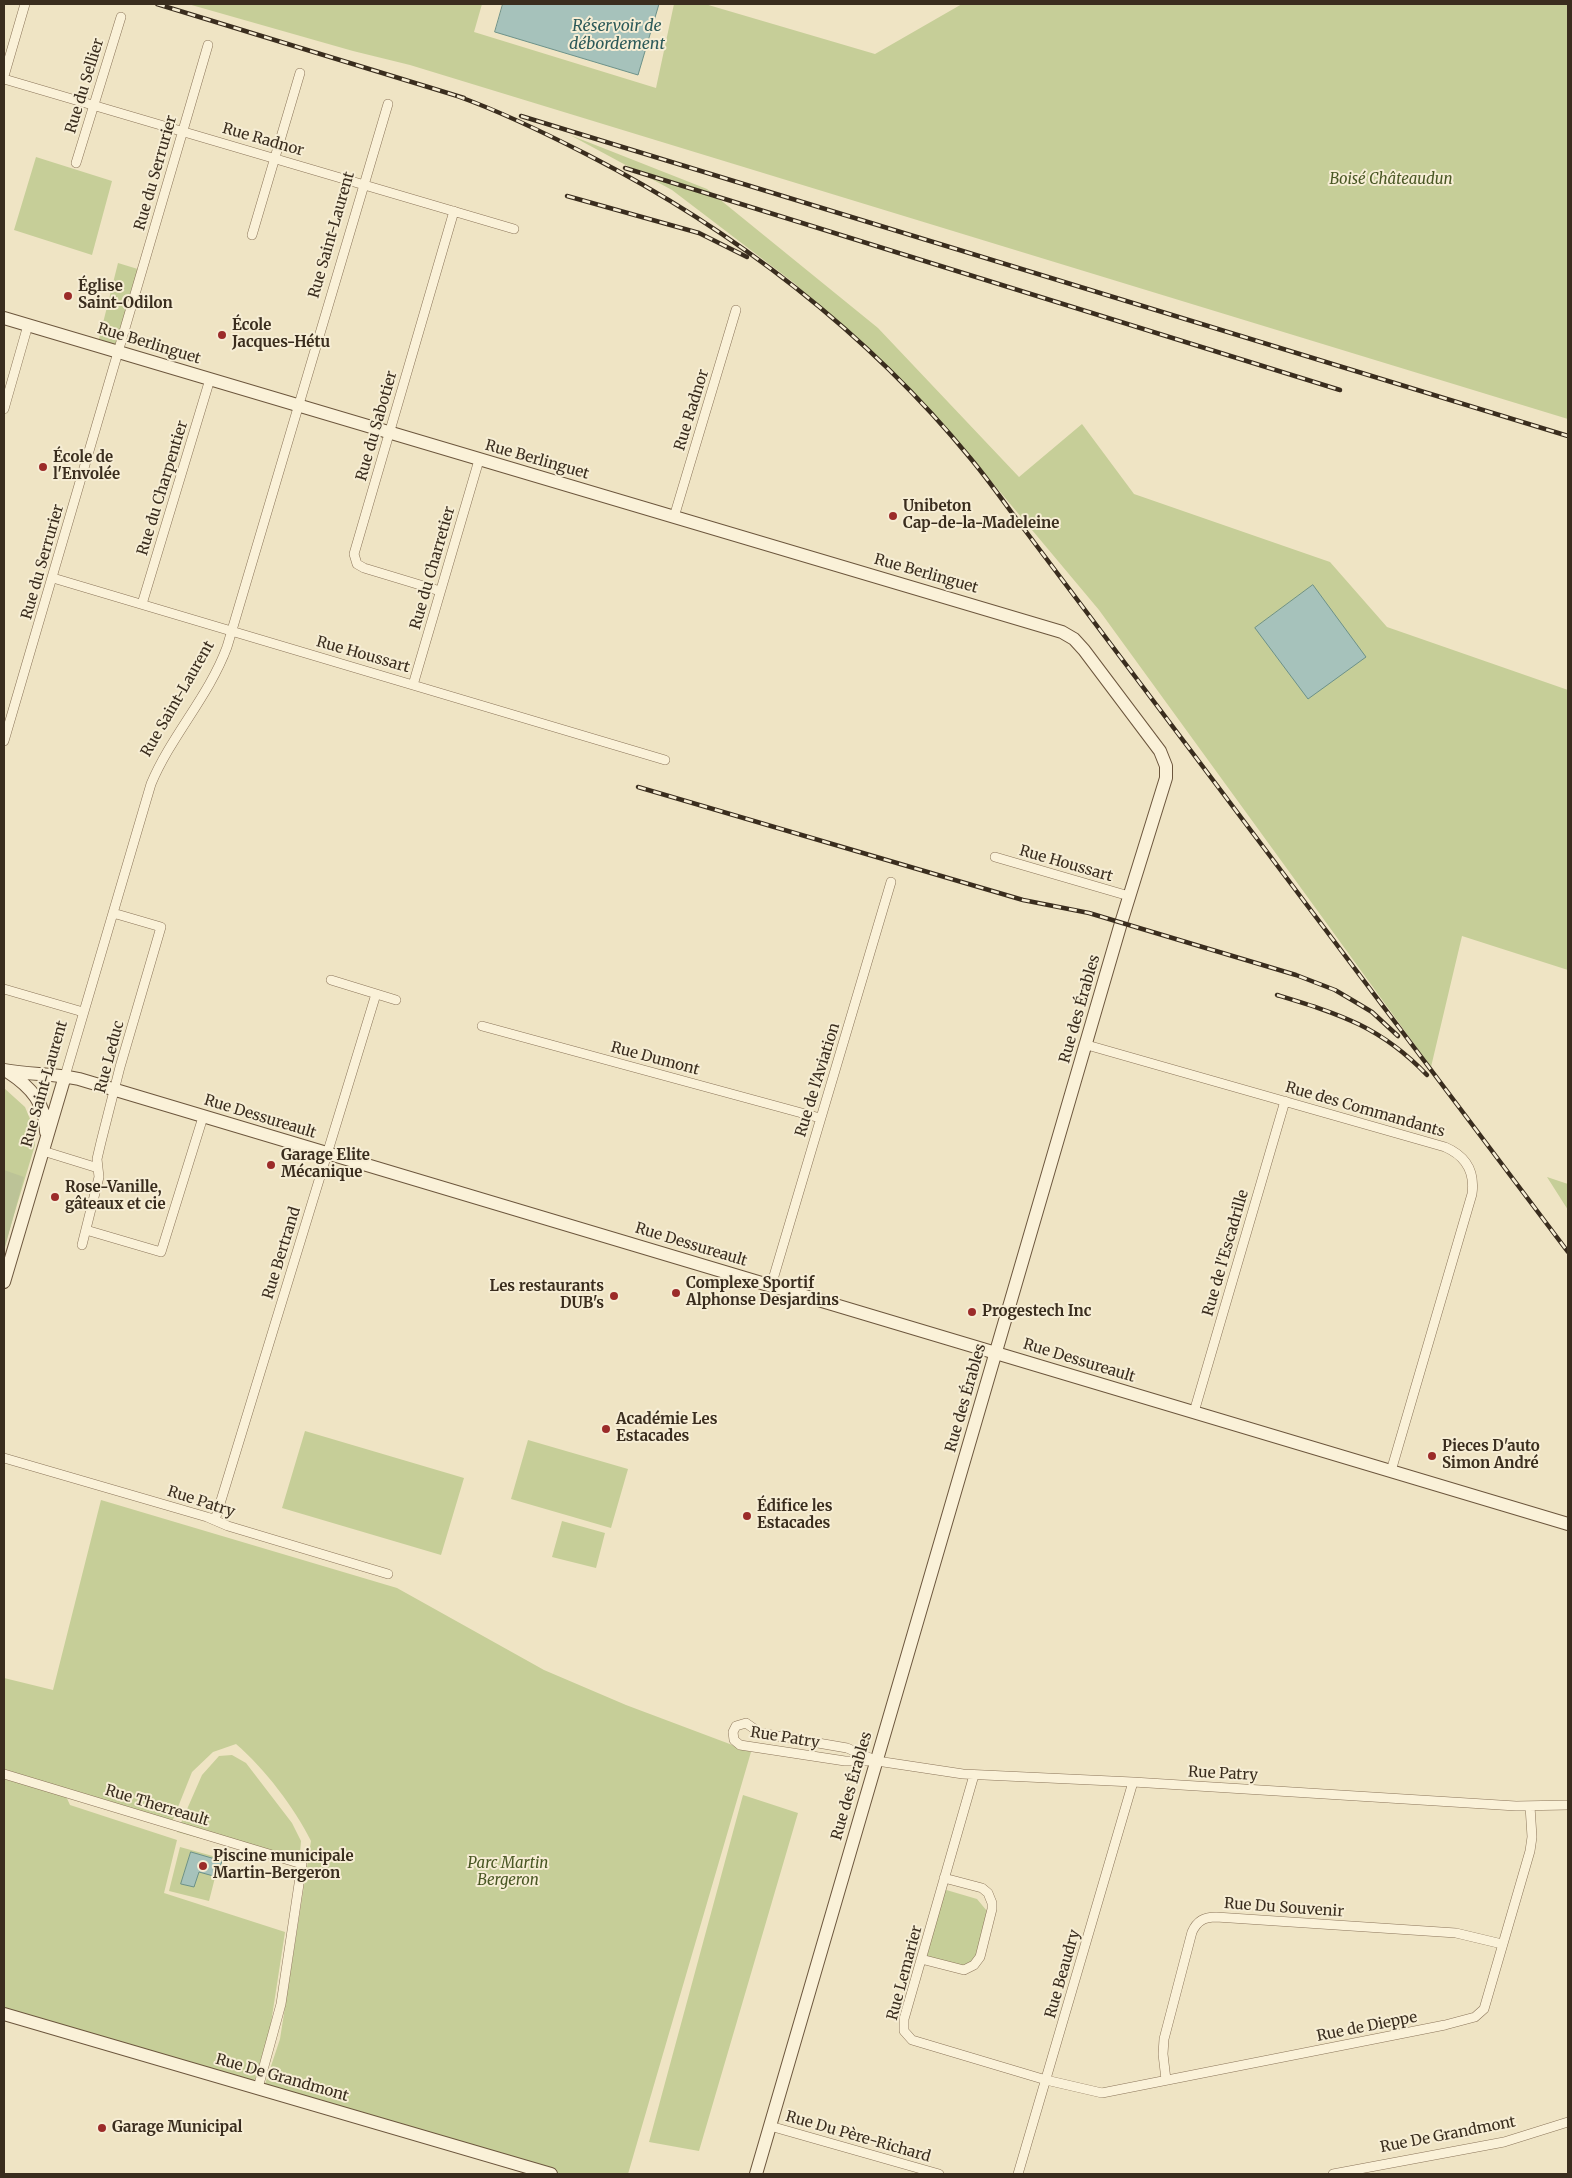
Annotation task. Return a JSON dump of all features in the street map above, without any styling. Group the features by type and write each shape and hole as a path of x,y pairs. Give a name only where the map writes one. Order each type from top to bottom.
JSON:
{"street":[{"path":"4,78 25,4"},
{"name":"Rue du Sellier","path":"76,164 120,16"},
{"name":"Rue du Serrurier","path":"4,741 208,44"},
{"path":"252,235 300,73"},
{"name":"Rue Radnor","path":"4,78 514,229"},
{"name":"Rue Saint-Laurent","path":"4,1282 112,913 155,774 219,665 232,631 388,104"},
{"name":"Rue du Sabotier","path":"440,590 364,568 358,564 354,557 354,550 454,211"},
{"name":"Rue Radnor","path":"674,517 736,310"},
{"name":"Rue Berlinguet","path":"4,318 1062,632"},
{"path":"4,409 28,325"},
{"name":"Rue du Charpentier","path":"142,604 210,379"},
{"name":"Rue du Charretier","path":"413,685 479,460"},
{"name":"Rue Houssart","path":"52,578 665,760"},
{"name":"Rue des Érables","path":"756,2174 1129,896 1166,778 1166,766 1152,739 1084,650 1074,639 1062,632"},
{"name":"Rue Houssart","path":"995,857 1129,896"},
{"name":"Rue de l'Aviation","path":"771,1286 891,882"},
{"name":"Rue Leduc","path":"82,1245 99,1177 97,1159 120,1068 160,927 112,913"},
{"path":"331,980 396,1000"},
{"path":"4,988 83,1012"},
{"name":"Rue Bertrand","path":"215,1520 376,994"},
{"name":"Rue Dumont","path":"482,1026 820,1118"},
{"name":"Rue des Commandants","path":"1087,1045 1445,1147 1461,1156 1472,1172 1472,1194 1391,1471"},
{"path":"4,1070 27,1085 37,1096 45,1117 44,1146 98,1168"},
{"name":"Rue Dessureault","path":"4,1070 29,1074 65,1076 115,1090 1568,1524"},
{"name":"Rue de l'Escadrille","path":"1194,1412 1285,1101"},
{"path":"86,1230 161,1252 202,1116"},
{"name":"Rue Patry","path":"4,1458 215,1520 228,1526 388,1574"},
{"name":"Rue Patry","path":"877,1761 847,1748 760,1733 746,1723 736,1726 733,1732 734,1740 740,1745 845,1761 877,1761 974,1775 1133,1782 1530,1806 1568,1805"},
{"name":"Rue Therreault","path":"4,1774 302,1864 281,2004 258,2088"},
{"name":"Rue Lemarier","path":"974,1775 903,2022 904,2031 908,2038 1046,2080"},
{"name":"Rue Beaudry","path":"1018,2174 1133,1782"},
{"name":"Rue de Dieppe","path":"1046,2080 1102,2093 1470,2019 1479,2015 1486,2005 1531,1844 1530,1806"},
{"path":"921,1959 964,1970 974,1965 981,1954 992,1909 990,1896 979,1887 944,1878"},
{"name":"Rue Du Souvenir","path":"1166,2080 1163,2054 1165,2032 1192,1932 1203,1919 1216,1917 1456,1933 1502,1944"},
{"name":"Rue De Grandmont","path":"4,2014 551,2174"},
{"name":"Rue De Grandmont","path":"1333,2174 1504,2142 1568,2122"},
{"name":"Rue Du Père-Richard","path":"770,2126 939,2174"}],"green space":[{"name":"Boisé Châteaudun","path":"188,4 482,4 474,32 656,88 674,4 705,4 875,54 962,4 1568,4 1568,419 410,65 353,51"},
{"path":"570,135 707,189 878,328 1019,477 1082,424 1134,494 1330,562 1387,627 1568,690 1568,970 1462,936 1431,1067 1099,610 960,444 918,398 794,283 672,190"},
{"path":"36,157 112,181 92,255 14,230"},
{"path":"118,263 141,270 114,357 96,351"},
{"path":"4,1088 25,1107 33,1126 35,1145 4,1248"},
{"path":"4,1170 24,1177 4,1251"},
{"path":"1547,1177 1568,1184 1568,1210"},
{"path":"305,1431 464,1478 441,1555 282,1508"},
{"path":"528,1440 628,1469 611,1528 511,1499"},
{"name":"Parc Martin Bergeron","path":"101,1500 397,1588 544,1670 626,1705 751,1752 628,2174 536,2174 262,2093 280,2039 311,1841 278,1789 258,1765 236,1744 213,1752 192,1772 170,1827 64,1792 70,1805 177,1840 164,1893 285,1932 269,2036 252,2088 4,2013 4,1678 53,1690"},
{"path":"562,1521 605,1533 596,1568 552,1557"},
{"path":"232,1755 246,1763 292,1823 301,1841 299,1865 177,1832 202,1775 219,1756"},
{"path":"743,1795 798,1813 699,2151 649,2142"},
{"path":"180,1847 220,1858 209,1901 169,1891"},
{"path":"943,1889 977,1899 987,1911 986,1928 981,1945 974,1960 963,1972 921,1960"}],"water":[{"name":"Réservoir de débordement","path":"503,4 659,4 638,75 495,32"},
{"path":"1313,585 1366,657 1308,699 1255,628"},
{"name":"Piscine municipale Martin-Bergeron","path":"191,1852 222,1861 217,1877 199,1872 194,1887 181,1884"}],"railway":[{"path":"157,4 464,98"},
{"path":"457,96 507,116 588,155 642,184 695,216 795,288 843,327 888,368 931,413 992,486 1568,1252"},
{"path":"521,116 1568,436"},
{"path":"625,168 1340,390"},
{"path":"567,196 699,233 747,257"},
{"path":"638,787 1023,900 1089,913 1296,975 1335,990 1352,1000 1372,1012 1398,1036"},
{"path":"1277,995 1339,1016 1375,1033 1410,1058 1427,1075"}],"place":[{"name":"Église Saint-Odilon","path":"68,296"},
{"name":"École Jacques-Hétu","path":"222,335"},
{"name":"École de l'Envolée","path":"43,467"},
{"name":"Unibeton Cap-de-la-Madeleine","path":"893,516"},
{"name":"Garage Elite Mécanique","path":"271,1165"},
{"name":"Rose-Vanille, gâteaux et cie","path":"55,1197"},
{"name":"Complexe Sportif Alphonse Desjardins","path":"676,1293"},
{"name":"Les restaurants DUB's","path":"614,1296"},
{"name":"Progestech Inc","path":"972,1312"},
{"name":"Académie Les Estacades","path":"606,1429"},
{"name":"Pieces D'auto Simon André","path":"1432,1456"},
{"name":"Édifice les Estacades","path":"747,1516"},
{"name":"Piscine municipale Martin-Bergeron","path":"203,1866"},
{"name":"Garage Municipal","path":"102,2128"}]}
